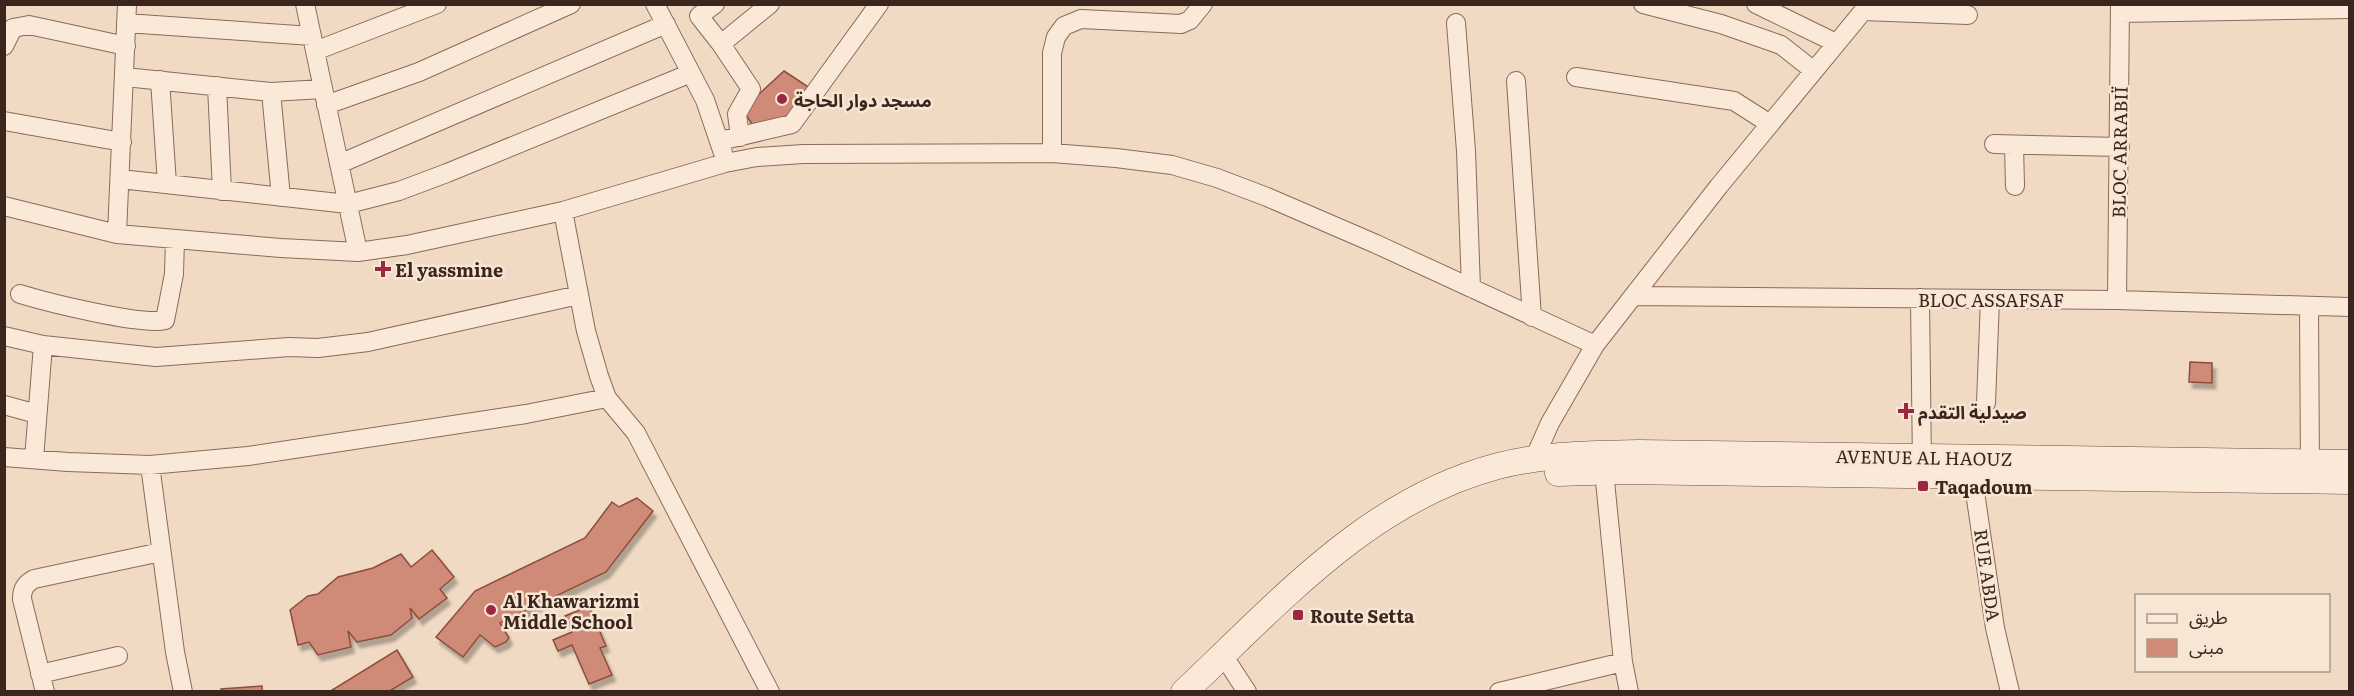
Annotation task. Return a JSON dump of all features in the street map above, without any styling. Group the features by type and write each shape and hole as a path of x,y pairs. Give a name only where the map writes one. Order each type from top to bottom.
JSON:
{"main road":[{"name":"AVENUE AL HAOUZ","path":"1502,474 1534,459 1603,463 2310,472 2349,481"},
{"name":"AVENUE AL HAOUZ","path":"2310,472 2349,462"},
{"name":"AVENUE AL HAOUZ","path":"1502,474 1560,473 1603,463"},
{"path":"1184,692 1228,661 1329,556 1375,521 1425,493 1502,474"},
{"path":"1208,692 1228,661"}],"street":[{"path":"117,234 127,4"},
{"path":"305,4 358,252"},
{"path":"126,23 313,44 394,12 437,4"},
{"path":"125,77 325,97 419,72 571,4"},
{"path":"656,4 705,100 720,141 725,163"},
{"path":"714,4 694,10 721,44 751,89 737,114 740,137"},
{"path":"721,44 770,4"},
{"path":"720,141 792,124 879,4"},
{"path":"1052,153 1052,53 1056,37 1064,27 1081,19 1181,24 1190,21 1203,4"},
{"path":"1643,4 1721,24 1781,45 1814,71"},
{"path":"1755,4 1836,44"},
{"path":"1534,459 1550,423 1595,345 1770,124 1866,8 1968,15"},
{"path":"2120,9 2349,9"},
{"name":"BLOC ARRABIÏ","path":"2117,300 2120,9"},
{"path":"1456,23 1467,172 1471,288"},
{"path":"339,164 666,24"},
{"path":"4,46 9,32 20,25 126,46"},
{"path":"120,179 348,204 399,190 447,173 691,73"},
{"path":"1576,77 1734,101 1770,124"},
{"path":"160,80 167,184"},
{"path":"1516,81 1532,317"},
{"path":"217,86 222,190"},
{"path":"271,92 281,197"},
{"path":"4,121 122,142"},
{"path":"1994,144 2120,147"},
{"path":"2014,145 2015,186"},
{"path":"4,206 117,234 280,248 358,252 417,243 563,211 725,163 757,157 803,154 1052,153 1172,165 1217,178 1314,216 1595,345"},
{"path":"563,211 590,348 607,398 636,433 770,692"},
{"path":"21,294 44,302 111,315 165,320 174,274 175,239"},
{"path":"4,336 42,345 156,357 326,347 413,333 579,295"},
{"name":"BLOC ASSAFSAF","path":"1633,296 2117,300 2309,308 2349,307"},
{"path":"1920,298 1922,466"},
{"path":"1986,403 1990,299"},
{"path":"2309,308 2310,472"},
{"path":"34,459 42,345"},
{"path":"4,457 150,465 259,454 526,414 607,398"},
{"path":"4,405 37,414"},
{"path":"1603,463 1623,662 1629,692"},
{"path":"150,465 183,692"},
{"name":"RUE ABDA","path":"1972,467 1995,628 2010,692"},
{"path":"118,656 42,683 22,591 26,584 34,579 162,552"},
{"path":"1228,661 1247,692"},
{"path":"1499,692 1623,662"}],"building":[{"name":"مسجد دوار الحاجة","path":"784,71 816,92 770,129 756,130 746,115 746,106"},
{"path":"2190,362 2212,363 2212,383 2189,382"},
{"path":"637,498 653,511 606,572 500,623 509,638 506,642 495,647 480,635 463,657 436,637 475,591 585,538 612,502 619,507"},
{"path":"432,550 454,577 440,589 447,598 419,619 410,608 412,618 391,635 357,642 348,631 351,647 318,655 309,642 298,645 290,610 308,596 318,594 338,577 373,568 401,554 411,567"},
{"path":"589,606 606,646 600,648 612,675 589,684 572,645 558,651 553,640 572,632 565,616"},
{"path":"397,650 413,677 388,692 329,692"},
{"path":"262,686 262,692 222,692 221,689"}],"place":[{"name":"مسجد دوار الحاجة","path":"782,99"},
{"name":"El yassmine","path":"383,269"},
{"name":"صيدلية التقدم","path":"1906,411"},
{"name":"Taqadoum","path":"1923,486"},
{"name":"Al Khawarizmi Middle School","path":"491,610"},
{"name":"Route Setta","path":"1298,615"}]}
